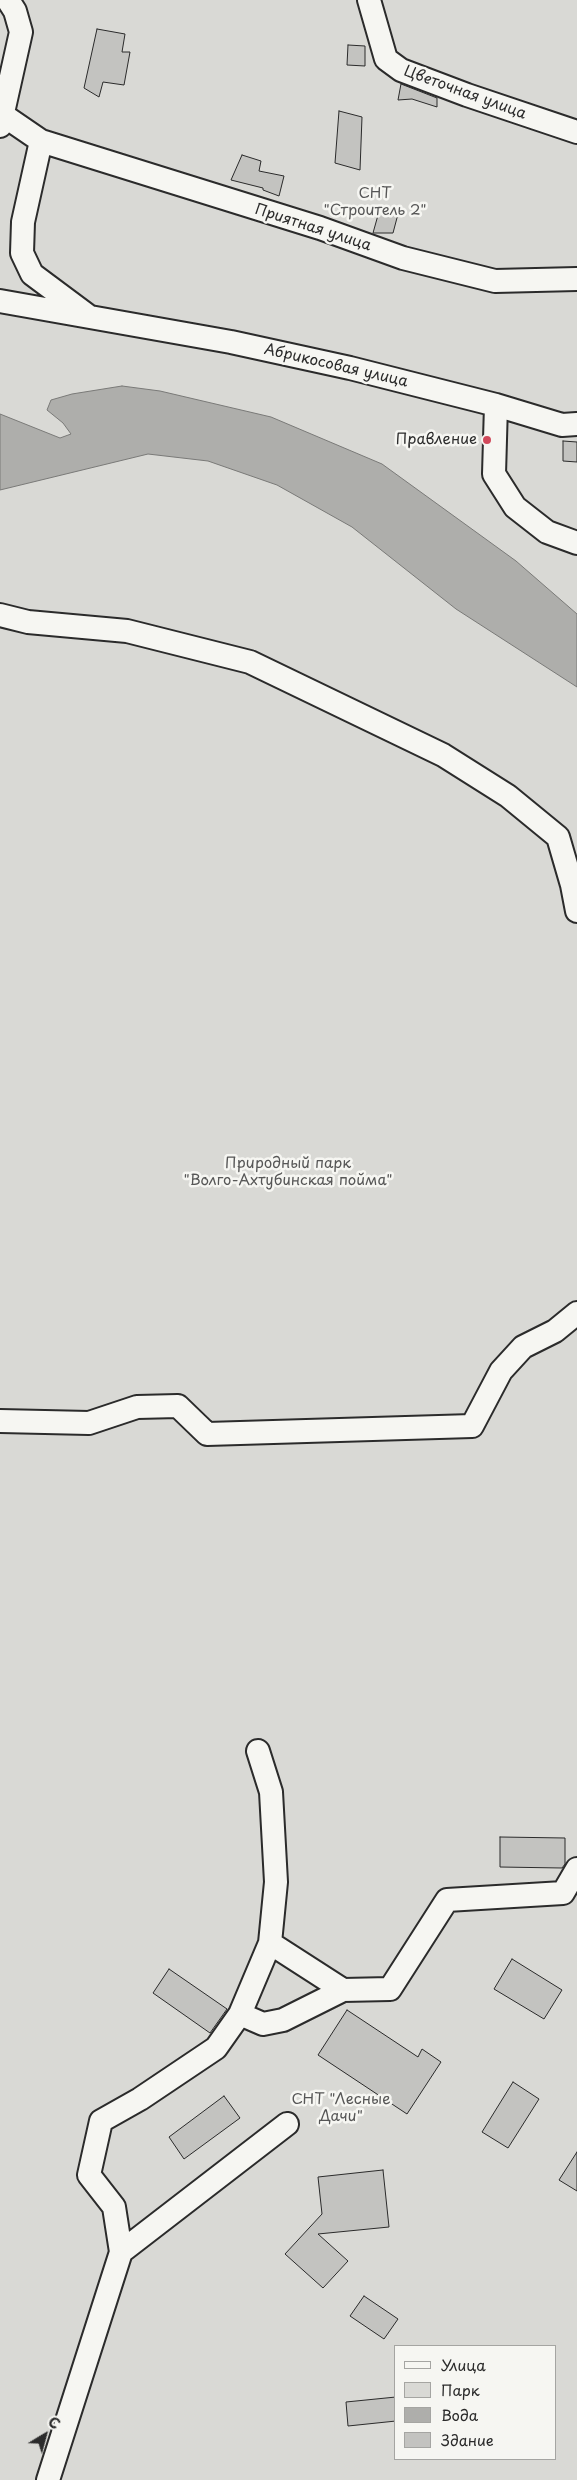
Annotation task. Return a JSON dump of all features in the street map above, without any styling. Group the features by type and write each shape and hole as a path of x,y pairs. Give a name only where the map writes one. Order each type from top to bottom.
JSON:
{"street":[{"path":"1,121 21,32 15,11 8,0"},
{"name":"Цветочная улица","path":"370,0 386,59 401,70 467,96 577,132"},
{"name":"Приятная улица","path":"1,121 41,141 311,226 403,258 495,281 577,279"},
{"path":"41,141 24,222 22,253 32,274 91,319"},
{"name":"Абрикосовая улица","path":"0,301 91,319 231,342 496,405 562,425 577,424"},
{"path":"496,405 494,474 514,507 548,532 577,543"},
{"path":"0,615 28,622 126,631 250,662 443,755 508,796 558,837 577,911"},
{"path":"0,1421 89,1423 137,1407 178,1406 207,1434 472,1426 501,1372 523,1347 555,1331 577,1313"},
{"path":"48,2480 121,2252 114,2207 89,2175 101,2121 140,2099 216,2048 240,2014 270,1943 276,1873 271,1792 258,1751"},
{"path":"240,2014 262,2024 283,2020 343,1990 390,1989 447,1900 563,1893 577,1869"},
{"path":"270,1943 343,1990"},
{"path":"121,2252 287,2124"}],"green space":[{"name":"Природный парк \"Волго-Ахтубинская пойма\"","path":"0,0 577,0 577,2480 0,2480"}],"water":[{"path":"122,386 160,391 271,417 382,464 516,561 577,614 577,687 456,609 352,527 277,485 208,461 148,454 0,490 0,414 60,438 71,434 63,423 47,410 51,400 72,394"}],"building":[{"path":"97,29 125,34 122,52 130,52 124,85 103,82 99,97 84,88"},
{"path":"348,45 365,46 365,66 347,65"},
{"path":"401,84 437,98 437,107 412,99 398,100"},
{"path":"339,111 362,117 360,170 335,163"},
{"path":"242,155 261,161 259,171 284,176 279,196 263,190 263,188 231,180"},
{"path":"380,208 398,214 393,233 373,233"},
{"path":"563,441 577,442 577,462 563,461"},
{"path":"500,1837 565,1838 565,1864 562,1868 500,1867"},
{"path":"512,1959 562,1990 544,2019 494,1989"},
{"path":"169,1969 227,2009 210,2033 153,1993"},
{"path":"347,2010 418,2057 422,2049 441,2062 407,2114 318,2055"},
{"path":"513,2082 539,2099 508,2148 482,2132"},
{"path":"224,2096 240,2118 184,2159 169,2137"},
{"path":"577,2152 577,2191 559,2180"},
{"path":"383,2170 389,2227 318,2234 348,2261 323,2288 285,2254 322,2214 318,2177"},
{"path":"364,2296 398,2319 384,2339 350,2316"},
{"path":"394,2397 394,2421 348,2426 346,2402"}],"place":[{"name":"Правление","path":"487,440"}],"park label":[{"name":"СНТ \"Строитель 2\"","path":"375,202"},
{"name":"СНТ \"Лесные Дачи\"","path":"341,2108"}]}
